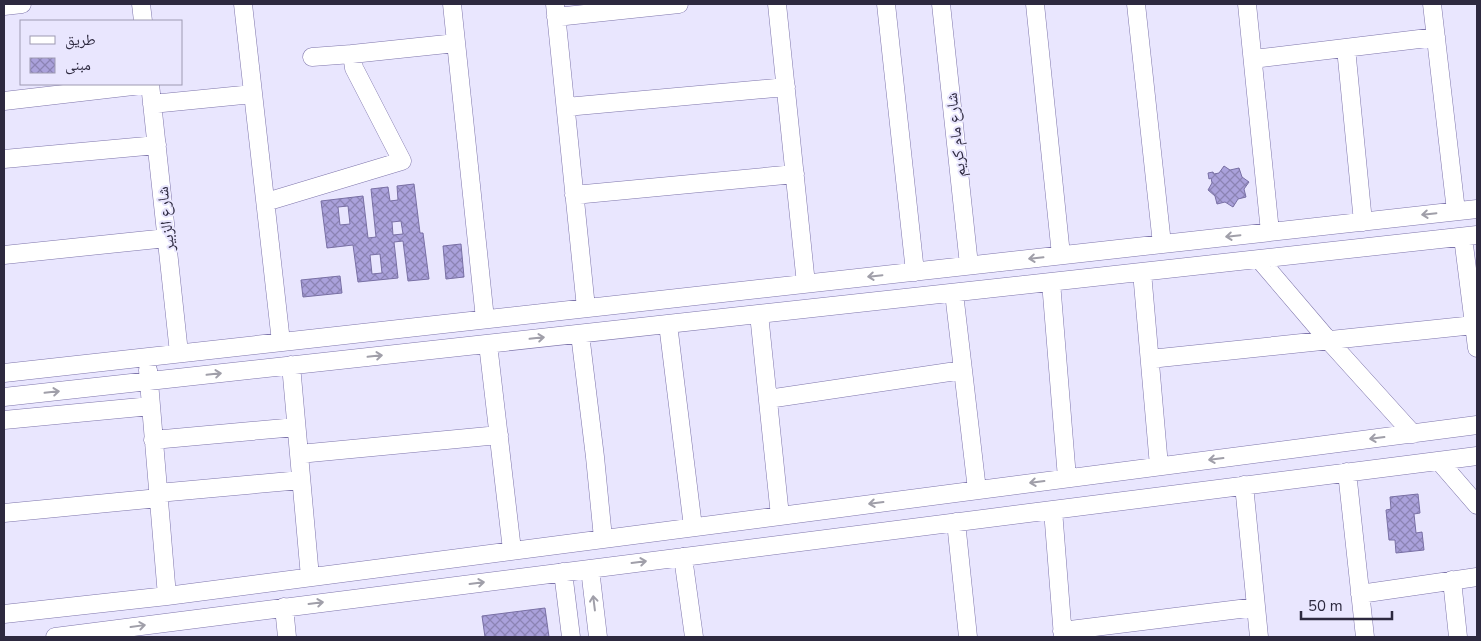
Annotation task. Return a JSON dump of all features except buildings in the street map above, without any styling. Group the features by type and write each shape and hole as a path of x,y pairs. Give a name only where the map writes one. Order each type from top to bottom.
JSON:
{"street":[{"path":"4,6 22,4"},
{"path":"142,4 143,20"},
{"path":"243,4 281,342"},
{"path":"452,4 485,319"},
{"path":"586,308 556,10 679,4"},
{"path":"777,4 806,284"},
{"path":"886,4 915,272"},
{"name":"شارع مام كريم","path":"941,4 970,265"},
{"path":"1035,4 1061,255"},
{"path":"1136,4 1162,244"},
{"path":"1247,4 1270,232"},
{"path":"1432,4 1456,211"},
{"path":"1253,59 1436,37"},
{"path":"312,57 456,43"},
{"path":"1346,48 1363,222"},
{"path":"266,202 402,161 354,68 352,54"},
{"path":"4,101 141,85"},
{"name":"شارع الزبير","path":"150,85 179,354"},
{"path":"566,107 786,87"},
{"path":"152,104 253,94"},
{"path":"4,159 157,145"},
{"path":"574,195 795,174"},
{"path":"4,373 1477,209"},
{"path":"4,397 1470,236 1474,325 1477,348"},
{"path":"4,255 167,238"},
{"path":"1259,258 1329,341 1413,434"},
{"path":"1142,272 1160,466"},
{"path":"1051,282 1067,478"},
{"path":"954,293 977,490"},
{"path":"707,295 710,320"},
{"path":"759,314 780,516"},
{"path":"668,324 693,527"},
{"path":"1150,359 1474,325"},
{"path":"580,334 603,538"},
{"path":"488,344 512,550"},
{"path":"147,357 167,596"},
{"path":"291,365 310,577"},
{"path":"768,398 963,370"},
{"path":"4,420 151,406"},
{"path":"4,614 167,596 1477,425"},
{"path":"154,440 296,427"},
{"path":"299,454 499,435"},
{"path":"55,637 170,630 206,617 1477,456"},
{"path":"1439,460 1477,504"},
{"path":"1347,472 1366,637"},
{"path":"4,513 301,480"},
{"path":"1244,486 1259,637"},
{"path":"1002,487 1003,516"},
{"path":"1053,510 1062,634 1148,629 1256,607"},
{"path":"956,522 968,637"},
{"path":"683,557 694,637"},
{"path":"590,569 598,637"},
{"path":"563,572 571,637"},
{"path":"1360,594 1477,577"},
{"path":"1452,580 1458,637"},
{"path":"204,591 206,617"},
{"path":"284,607 287,637"}]}
